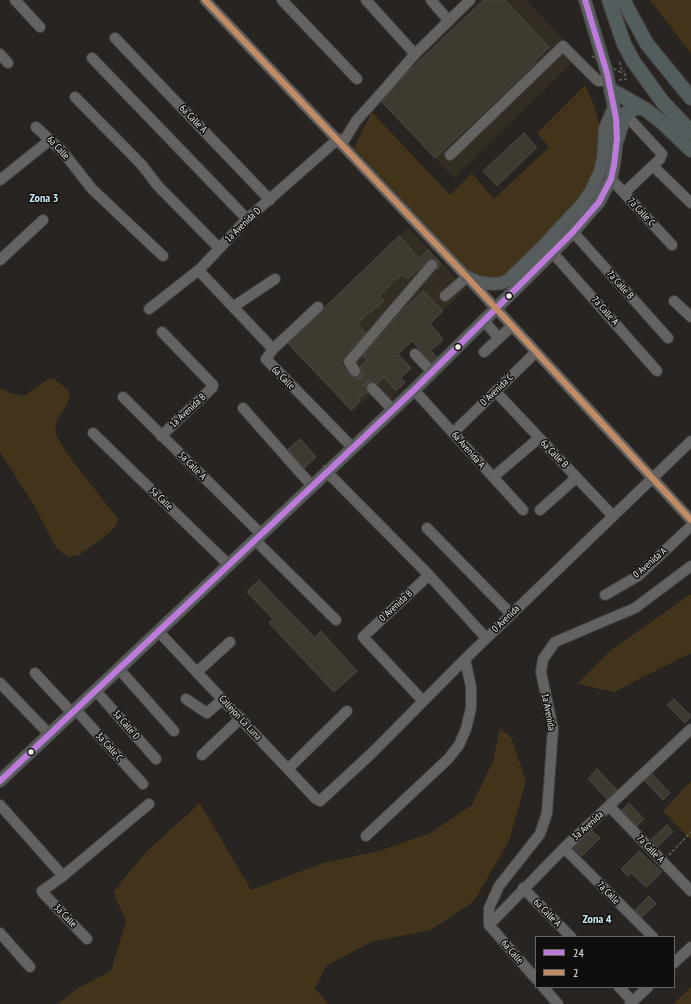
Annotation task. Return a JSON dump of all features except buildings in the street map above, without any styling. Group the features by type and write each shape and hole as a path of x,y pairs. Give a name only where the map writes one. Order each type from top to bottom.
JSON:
{"highway":[{"path":"609,0 624,44 633,62 662,101 691,132"},
{"path":"623,0 647,44 691,98"},
{"path":"610,84 663,123 691,150"},
{"path":"617,138 620,110 644,108"}],"main road":[{"path":"467,277 478,282 494,284 502,283 508,280 540,249 581,205 591,191 600,171 603,158 605,128 620,110 610,84 586,1"},
{"path":"0,781 414,390 573,232 599,202 611,179 617,138"}],"street":[{"path":"15,0 40,27"},
{"path":"205,0 340,142 438,259 467,277 691,520"},
{"path":"282,0 357,79"},
{"path":"366,0 416,54"},
{"path":"431,0 449,21"},
{"name":"1a Avenida D","path":"149,309 200,269 247,219 340,142 356,121 416,54 470,0"},
{"name":"6a Calle A","path":"115,38 270,200"},
{"path":"450,155 563,46 598,81 610,84"},
{"path":"0,54 8,63"},
{"path":"92,58 247,219"},
{"path":"75,97 141,164 158,186 219,248"},
{"path":"620,110 662,154 660,159 624,193"},
{"name":"6a Calle","path":"36,127 50,140 92,189 163,256"},
{"path":"0,180 50,140"},
{"path":"653,166 691,203"},
{"name":"7a Calle C","path":"611,179 672,245"},
{"path":"0,260 43,220"},
{"name":"7a Calle B","path":"573,232 668,338"},
{"name":"7a Calle A","path":"552,252 658,371"},
{"path":"355,371 349,365 349,362 438,259"},
{"path":"200,269 201,273 273,349 318,307"},
{"path":"445,296 467,277"},
{"path":"234,307 275,279"},
{"path":"674,301 691,317"},
{"path":"483,320 499,338"},
{"path":"484,352 512,326"},
{"name":"1a Avenida B","path":"161,436 212,388 213,385 162,332"},
{"name":"6a Calle","path":"273,349 266,357 266,360 353,448"},
{"name":"0 Avenida C","path":"458,428 536,352"},
{"path":"415,354 432,372"},
{"path":"372,388 393,410"},
{"name":"6a Avenida A","path":"414,390 523,510"},
{"name":"6a Calle B","path":"496,392 613,516"},
{"name":"5a Calle A","path":"123,397 258,537"},
{"path":"243,408 312,486"},
{"name":"5a Calle","path":"93,433 229,565"},
{"path":"498,473 538,438"},
{"name":"0 Avenida","path":"324,799 486,638 691,441"},
{"path":"328,470 429,575 486,638"},
{"path":"540,510 576,478"},
{"name":"0 Avenida A","path":"605,595 638,576 691,526"},
{"path":"427,528 511,614"},
{"path":"258,537 336,620"},
{"name":"1a Avenida","path":"489,925 489,908 500,886 540,834 547,813 553,729 541,672 544,659 555,642 635,608 691,566"},
{"name":"0 Avenida B","path":"423,701 363,637 429,575"},
{"name":"Callejon La Luna","path":"158,631 316,799 320,801 324,799"},
{"path":"197,672 230,642"},
{"path":"366,836 448,759 459,745 466,729 471,708 471,687 465,659"},
{"path":"119,668 174,731"},
{"name":"3a Calle C","path":"35,673 143,784"},
{"path":"0,683 50,735"},
{"name":"3a Calle D","path":"96,691 156,759"},
{"path":"186,699 207,713 223,699"},
{"path":"288,769 347,711"},
{"path":"202,755 241,718"},
{"name":"3a Avenida","path":"489,925 523,888 564,848 610,807 691,729"},
{"path":"0,805 63,876 149,804"},
{"name":"7a Calle A","path":"610,807 691,891"},
{"name":"7a Calle","path":"564,848 652,936"},
{"name":"3a Calle","path":"63,876 42,891 42,893 87,939"},
{"name":"6a Calle A","path":"523,888 569,936"},
{"name":"6a Calle","path":"489,925 535,978"},
{"path":"0,933 30,967"},
{"path":"675,961 691,947"},
{"path":"544,988 558,1004"},
{"path":"620,988 632,1003 647,988"}],"path":[{"path":"592,56 622,74"},
{"path":"610,84 626,79 624,69"},
{"path":"662,861 691,832"}],"shaded area":[{"path":"481,0 526,0 579,56 454,178 378,99"},
{"path":"650,0 691,0 691,54 688,50"},
{"path":"585,85 594,105 599,123 597,166 586,190 567,217 502,278 484,278 468,272 354,148 372,112 450,195 472,173 494,199 549,147 537,133"},
{"path":"408,227 466,289 388,363 406,383 389,400 378,388 353,412 286,343"},
{"path":"48,379 54,379 70,393 68,402 56,422 55,433 68,455 118,519 116,526 108,534 79,555 68,557 57,549 32,502 0,452 0,388 10,393 24,396"},
{"path":"691,594 691,653 614,692 577,684 611,650"},
{"path":"500,729 511,737 526,781 509,841 474,901 431,930 371,942 326,966 315,988 328,1004 58,1004 78,988 111,971 126,921 113,892 147,851 200,803 251,890 323,863 379,851 430,833 472,805 493,761"},
{"path":"691,781 691,840 663,811"},
{"path":"691,987 691,1004 673,1004"}],"tunnel":[{"path":"355,371 372,388"}],"transit line":[{"name":"2","path":"205,0 467,277 691,520"},
{"name":"24","path":"0,781 414,390 573,232 599,202 611,179 614,165 617,139 616,118 607,73 585,0"}],"district":[{"name":"Zona 3","path":"44,199"},
{"name":"Zona 4","path":"597,920"}]}
